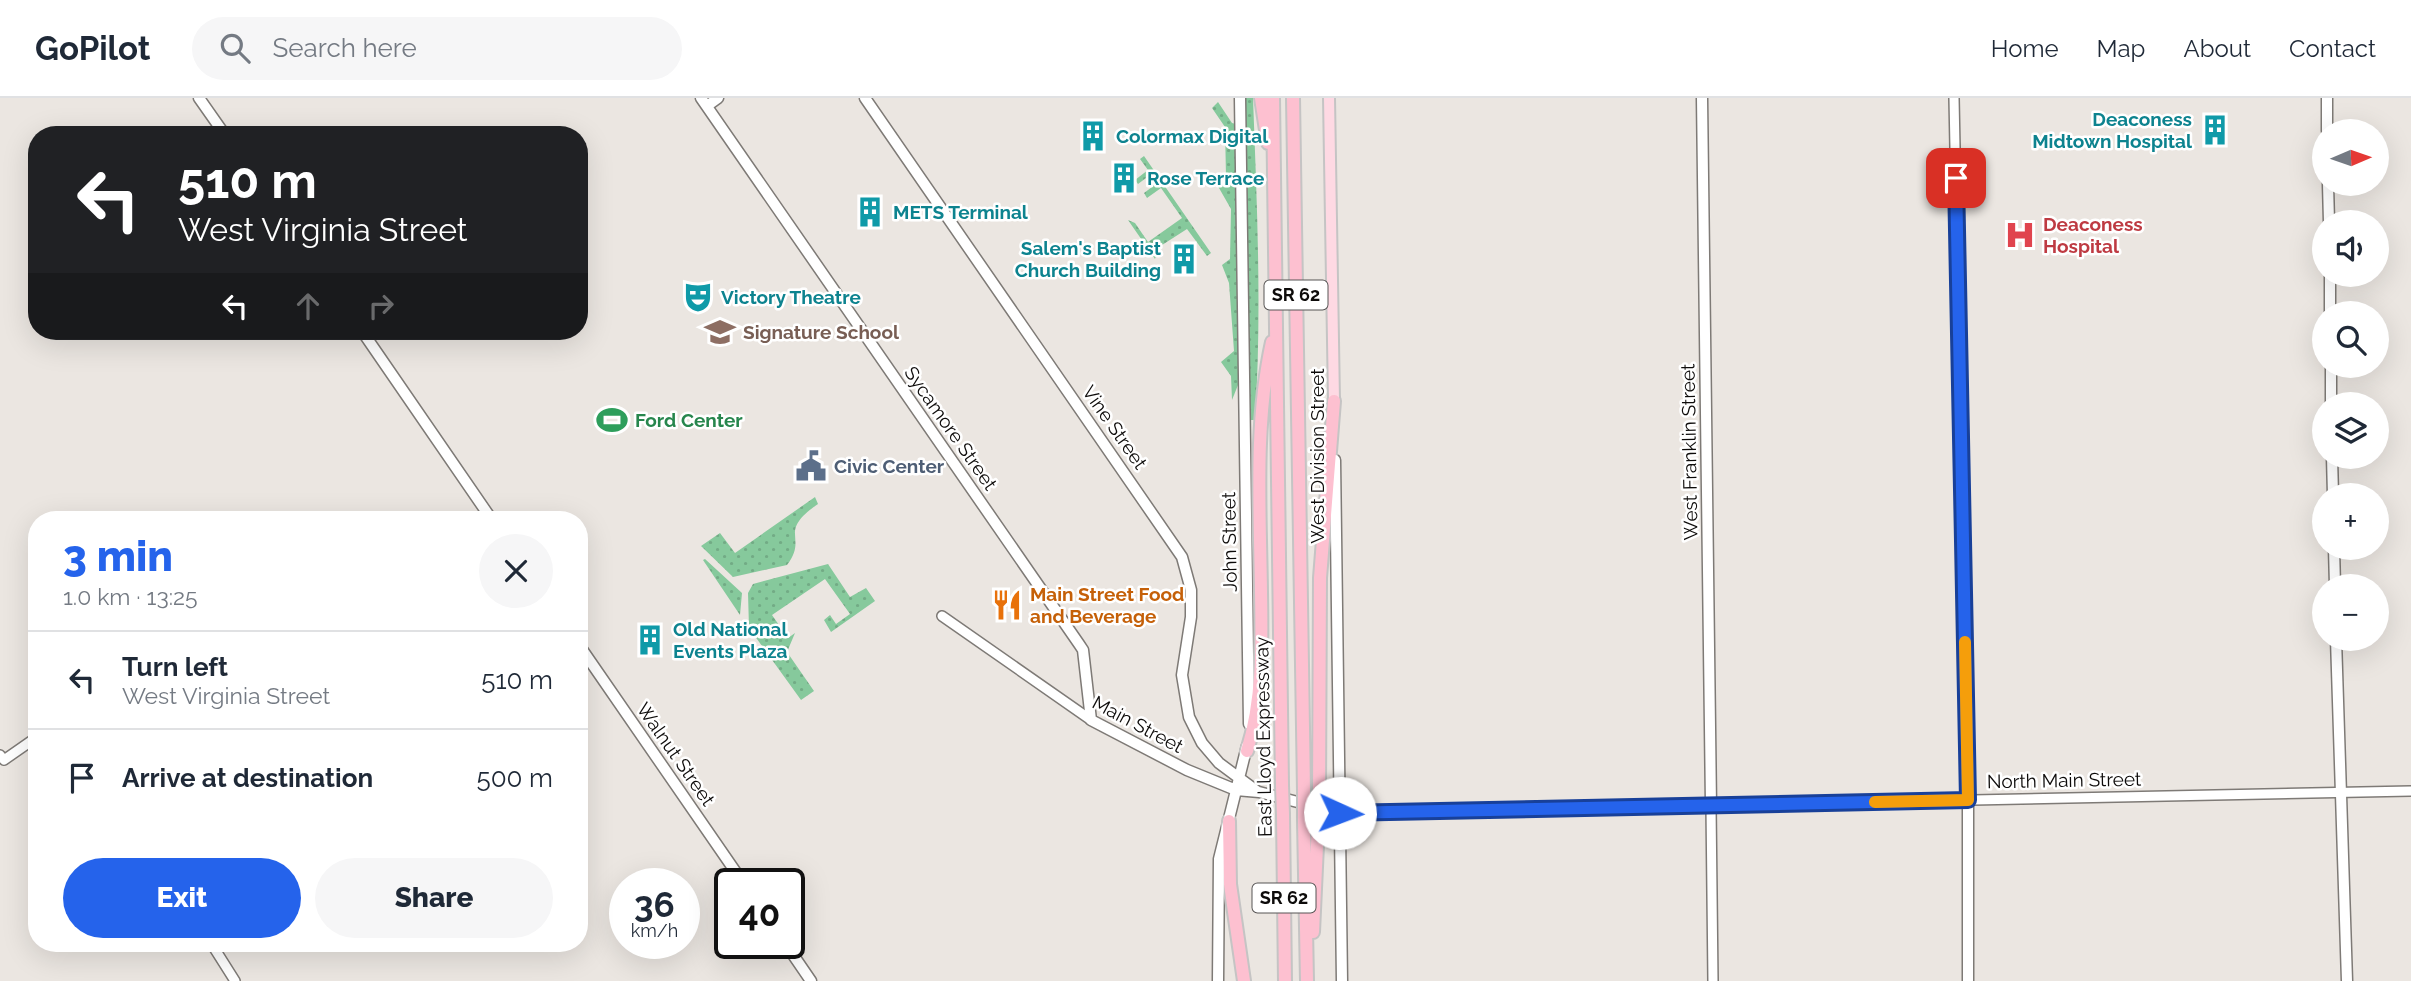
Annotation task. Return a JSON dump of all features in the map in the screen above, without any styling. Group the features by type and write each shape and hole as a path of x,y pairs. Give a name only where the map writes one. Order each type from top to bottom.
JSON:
{"highway":[{"path":"1261,98 1274,172"},
{"name":"SR 62","path":"1273,98 1276,321"},
{"name":"East Lloyd Expressway","path":"1293,98 1308,981"},
{"path":"1247,751 1257,719 1260,675 1261,447 1264,388 1276,321"},
{"name":"East Lloyd Expressway","path":"1276,321 1285,981"},
{"path":"1308,981 1319,796 1320,578 1334,401"},
{"path":"1229,821 1230,884 1244,981"}],"main road":[{"path":"200,98 219,126"},
{"path":"704,102 718,98"},
{"name":"Vine Street","path":"865,98 1182,557 1191,590 1192,610 1182,675 1185,704 1195,731 1208,751 1259,792"},
{"name":"John Street","path":"1218,981 1219,859 1247,751 1250,717 1240,98"},
{"name":"West Division Street","path":"1329,98 1342,981"},
{"name":"West Franklin Street","path":"1702,98 1711,806"},
{"path":"2327,98 2327,119"},
{"name":"Sycamore Street","path":"704,102 1083,650 1091,720"},
{"path":"368,340 486,511"},
{"path":"2336,651 2347,981"},
{"name":"Walnut Street","path":"588,658 733,868"},
{"name":"Main Street","path":"1091,720 1187,770 1236,790 1259,792 1340,813"},
{"path":"1968,800 1968,981"},
{"path":"796,959 811,981"}],"street":[{"path":"1954,98 1968,800"},
{"name":"Main Street","path":"942,616 1091,720"},
{"path":"2,757 28,742"},
{"name":"North Main Street","path":"1340,813 2411,791"},
{"path":"1711,806 1713,981"},
{"path":"217,952 235,981"}],"green space":[{"path":"1245,98 1253,98 1257,219 1258,339 1255,420 1250,420"},
{"path":"1218,102 1232,123 1236,124 1240,380 1232,400 1231,376 1221,362 1234,351 1229,283 1222,265 1230,259 1231,209 1215,181 1226,177 1225,127 1212,108"},
{"path":"1144,156 1211,253 1207,256 1187,229 1159,247 1155,259 1128,220 1135,223 1148,242 1182,218 1161,188 1147,198 1144,193 1152,187 1146,178 1138,184 1135,180 1148,170 1140,159"},
{"path":"815,497 818,504 796,528 795,547 787,565 733,577 701,546 720,533 735,553"},
{"path":"703,560 742,593 740,615"},
{"path":"828,564 850,597 866,588 875,601 831,632 824,620 830,615 836,624 850,614 825,579 772,615 788,638 795,633 787,652 814,691 801,700 749,628 748,593 753,584"}],"slow traffic":[{"path":"1875,802 1968,800 1965,642"}],"place":[{"name":"Deaconess Midtown Hospital","path":"2215,130"},
{"name":"Colormax Digital","path":"1093,136"},
{"name":"Rose Terrace","path":"1124,178"},
{"name":"METS Terminal","path":"870,212"},
{"name":"Deaconess Hospital","path":"2020,235"},
{"name":"Salem's Baptist Church Building","path":"1184,259"},
{"name":"Victory Theatre","path":"698,297"},
{"name":"Signature School","path":"720,332"},
{"name":"Ford Center","path":"612,420"},
{"name":"Civic Center","path":"811,466"},
{"name":"Main Street Food and Beverage","path":"1007,605"},
{"name":"Old National Events Plaza","path":"650,640"}],"route":[{"path":"1340,813 1442,813 1968,800 1956,178"}]}
